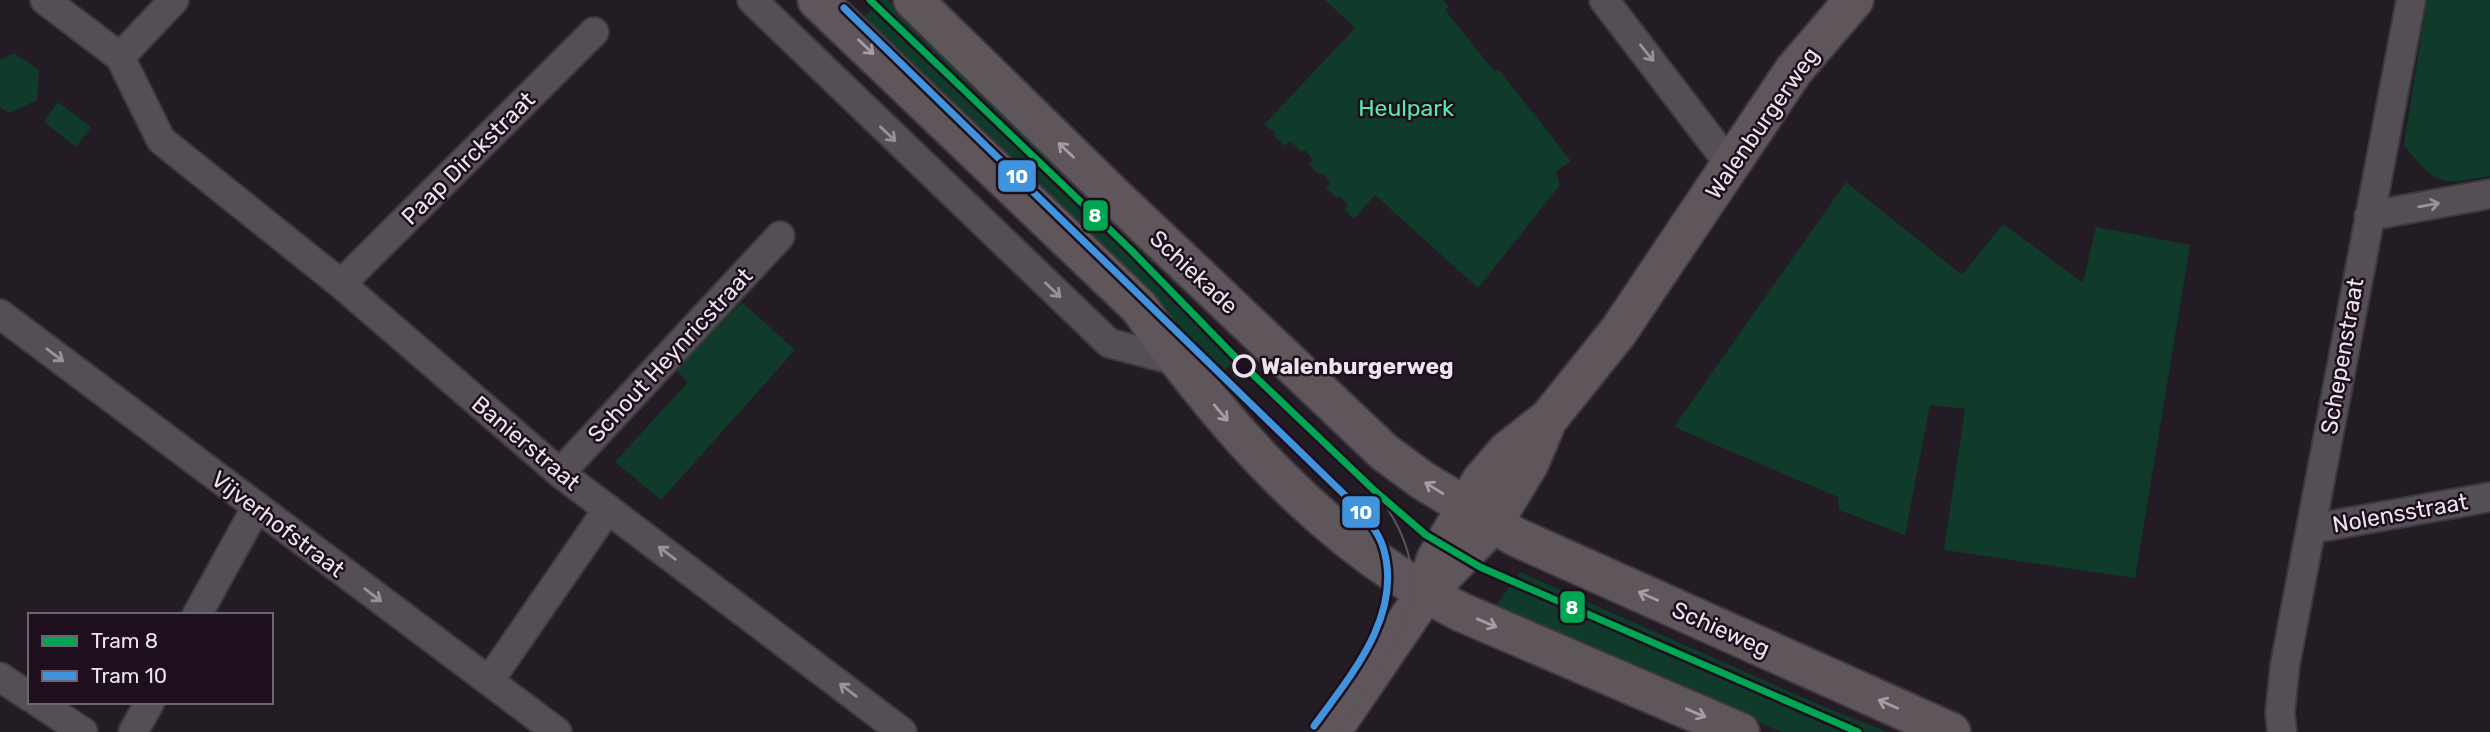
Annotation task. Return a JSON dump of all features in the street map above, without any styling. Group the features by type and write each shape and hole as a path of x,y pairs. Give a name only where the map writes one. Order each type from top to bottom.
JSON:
{"main road":[{"path":"817,0 1139,307 1177,361 1255,452 1334,528 1425,594 1740,732"},
{"name":"Schiekade","path":"913,0 1115,197 1384,452 1479,517"},
{"name":"Walenburgerweg","path":"1331,732 1479,517 1529,464 1549,418 1618,332 1794,70 1854,0"},
{"name":"Schieweg","path":"1479,517 1951,732"}],"street":[{"path":"45,0 120,57 174,0"},
{"path":"752,0 1109,343 1177,361"},
{"path":"1604,0 1731,166"},
{"name":"Schepenstraat","path":"2277,726 2285,665 2411,0"},
{"name":"Paap Dirckstraat","path":"341,284 594,32"},
{"name":"Banierstraat","path":"120,57 161,140 341,284 560,473 902,732"},
{"path":"2369,216 2490,194"},
{"name":"Schout Heynricstraat","path":"560,473 780,236"},
{"name":"Vijverhofstraat","path":"0,314 557,732"},
{"name":"Nolensstraat","path":"2311,529 2490,498"},
{"path":"198,613 256,508"},
{"path":"489,681 608,509"},
{"path":"0,677 28,696"},
{"path":"41,704 83,732"},
{"path":"134,732 149,704"}],"green space":[{"path":"880,0 888,0 1155,260 1147,272 1233,362 1213,381 858,23"},
{"name":"Heulpark","path":"1325,0 1443,0 1449,7 1445,10 1495,72 1499,70 1571,161 1556,171 1560,185 1478,288 1375,195 1354,219 1344,210 1348,206 1340,196 1337,198 1326,188 1330,183 1323,173 1320,175 1309,165 1313,160 1305,150 1302,152 1290,141 1285,146 1274,136 1276,133 1264,125 1355,28"},
{"path":"2427,0 2490,0 2490,176 2459,181 2440,179 2424,168 2404,145"},
{"path":"14,53 39,70 37,100 9,113 0,107 0,60"},
{"path":"58,102 91,127 76,147 44,122"},
{"path":"1846,182 1962,275 2003,224 2083,283 2096,227 2190,245 2135,578 1944,550 1965,409 1930,405 1905,535 1839,510 1838,497 1674,427"},
{"path":"742,302 795,350 661,500 615,462 688,382 675,369"},
{"path":"1520,572 1887,732 1781,732 1495,607"}],"tram line":[{"name":"8","path":"870,0 1130,249 1244,366 1376,492 1426,535 1480,567 1858,732"},
{"name":"10","path":"844,8 1356,506 1375,530 1383,547 1388,572 1380,620 1358,665 1314,726"},
{"path":"1338,732 1395,644 1406,617 1412,588 1409,559 1398,527 1376,492"}],"place":[{"name":"Walenburgerweg","path":"1244,366"}]}
